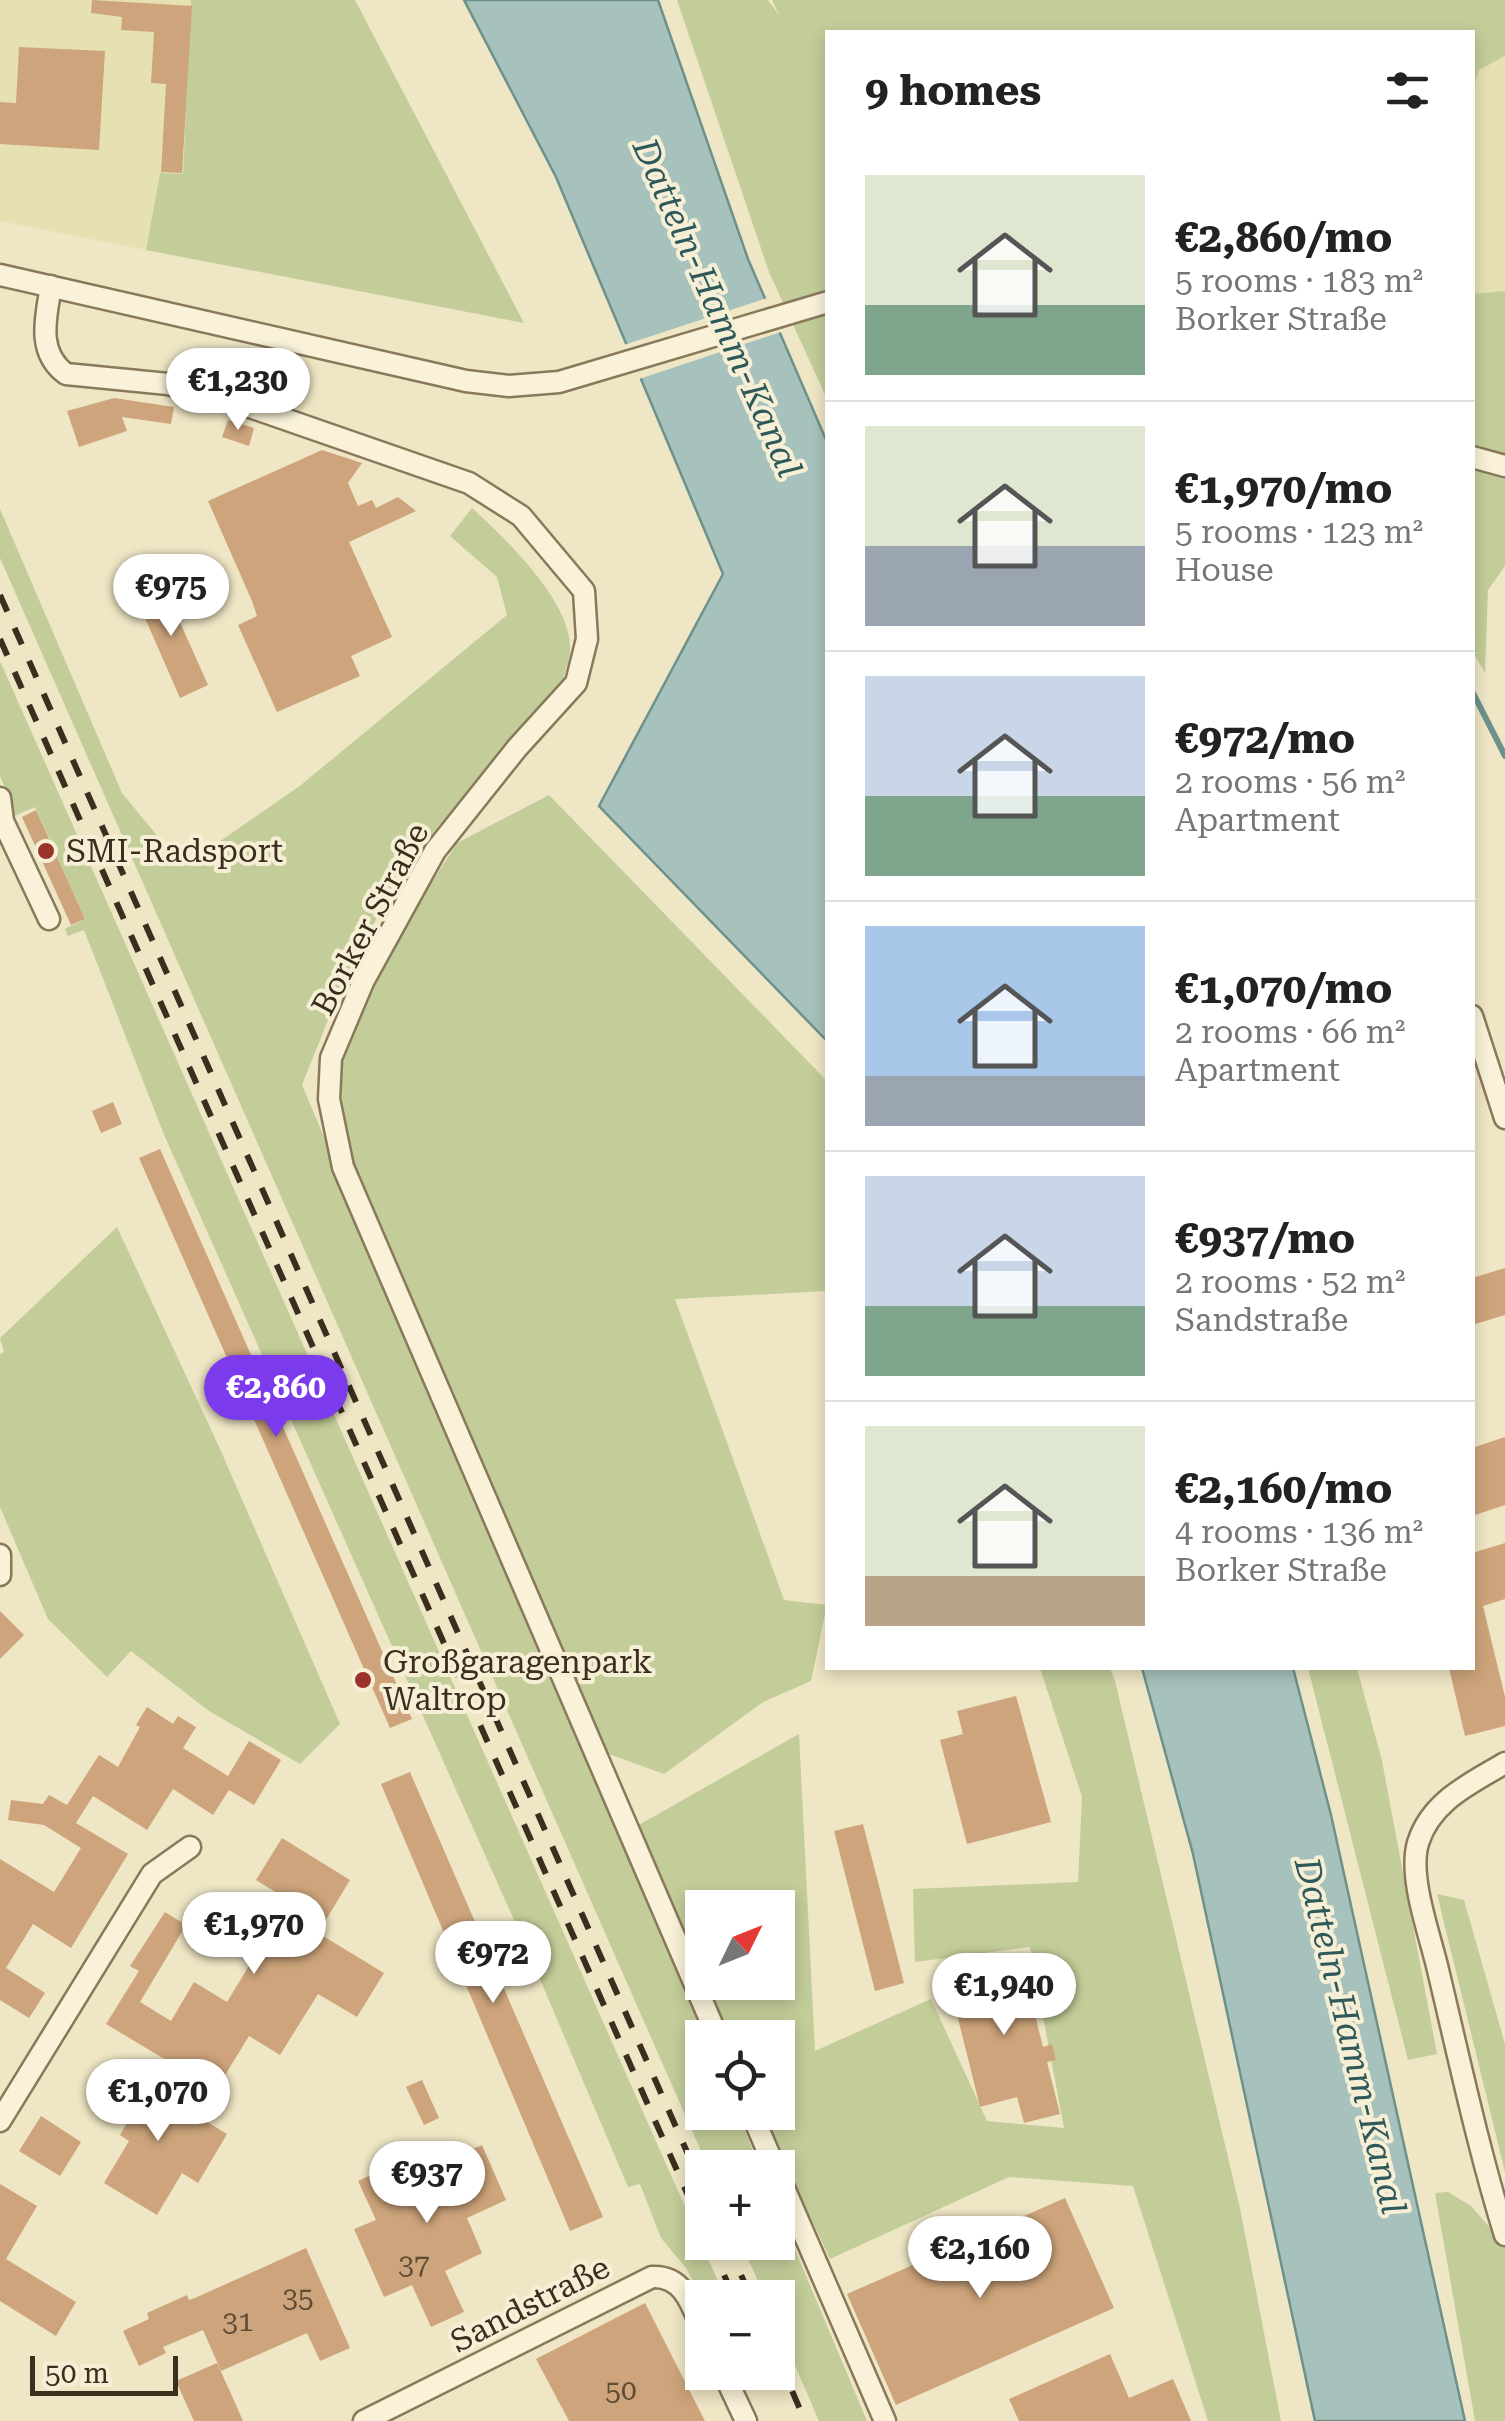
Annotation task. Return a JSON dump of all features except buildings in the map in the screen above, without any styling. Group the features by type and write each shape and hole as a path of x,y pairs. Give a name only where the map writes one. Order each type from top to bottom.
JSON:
{"street":[{"path":"0,274 466,381 510,386 559,382 825,303"},
{"name":"Borker Straße","path":"51,286 44,334 55,366 66,374 168,384 250,407 469,483 521,516 584,591 587,639 576,683 517,748 435,851 363,982 332,1058 328,1099 344,1166 710,2020"},
{"path":"1475,458 1505,466"},
{"path":"0,798 3,821 49,918"},
{"path":"1475,1025 1505,1118"},
{"path":"0,1555 0,1575"},
{"path":"1505,1763 1450,1796 1436,1811 1425,1826 1415,1862 1453,2033 1505,2236"},
{"path":"0,2122 152,1874 190,1847"},
{"path":"795,2214 885,2421"},
{"name":"Sandstraße","path":"364,2421 652,2277 662,2276 676,2282 685,2293"},
{"path":"731,2390 746,2421"}],"shaded area":[{"path":"0,0 191,0 183,174 160,174 146,250 0,221"},
{"path":"1505,56 1505,291 1475,294 1475,81 1479,70"}],"green space":[{"path":"191,0 355,0 524,323 146,250 160,173 183,174"},
{"path":"677,0 768,0 779,15 772,0 1505,0 1505,56 1479,70 1475,83 1475,30 825,30 825,395 769,272"},
{"path":"1505,291 1505,566 1488,590 1485,673 1475,656 1475,294"},
{"path":"472,508 534,572 560,611 568,631 570,649 563,680 398,874 330,1015 302,1085 685,1990 685,2000 689,2000 698,2020 685,2020 685,2115 0,558 0,509 122,793 183,867 301,785 507,615 497,577 450,536"},
{"path":"0,661 685,2207 685,2260 709,2260 717,2280 692,2280 661,2238 640,2184 628,2187 531,1958 165,1137 84,930 68,936 65,929 85,919 35,807 10,818 9,797 0,776"},
{"path":"549,795 825,1079 825,1291 675,1299 784,1600 825,1605 811,1681 763,1702 664,1774 606,1753 344,1139 340,1059 391,946 457,843"},
{"path":"117,1227 220,1449 340,1724 300,1764 209,1711 131,1651 107,1677 48,1619 0,1507 0,1354 4,1352 0,1338"},
{"path":"1041,1670 1111,1670 1115,1681 1240,2208 1281,2421 1208,2421 1133,2186 1009,2177 830,2259 795,2184 795,2150 779,2150 770,2130 795,2130 795,2020 721,2020 713,2000 795,2000 795,1890 685,1890 685,1937 637,1826 799,1734 815,2051 931,1999 987,2121 1064,2128 1030,1947 915,1962 913,1889 1078,1882 1082,1797"},
{"path":"1309,1670 1358,1670 1382,1761 1437,2054 1408,2060"},
{"path":"1437,1894 1464,1900 1505,2044 1505,2172"},
{"path":"692,2130 744,2130 753,2150 701,2150"},
{"path":"1448,2192 1471,2206 1505,2245 1505,2421 1475,2421 1435,2193"},
{"path":"795,2249 867,2421 819,2421 795,2365 795,2280 757,2280 749,2260 795,2260"}],"water":[{"name":"Datteln-Hamm-Kanal","path":"464,0 658,0 748,259 825,437 825,1039 599,806 723,574 556,177"},
{"name":"Datteln-Hamm-Kanal","path":"1143,1670 1294,1670 1331,1815 1465,2421 1315,2421 1193,1854"}],"pier":[{"path":"770,297 784,331 636,380 621,346"}],"waterway":[{"path":"1475,697 1505,756"}],"railway":[{"path":"0,595 686,2150"},
{"path":"0,639 685,2189"},
{"path":"718,2260 726,2280"},
{"path":"735,2260 743,2280"},
{"path":"792,2390 805,2421"}],"place":[{"name":"SMI-Radsport","path":"46,851"},
{"name":"Großgaragenpark Waltrop","path":"363,1680"}]}
